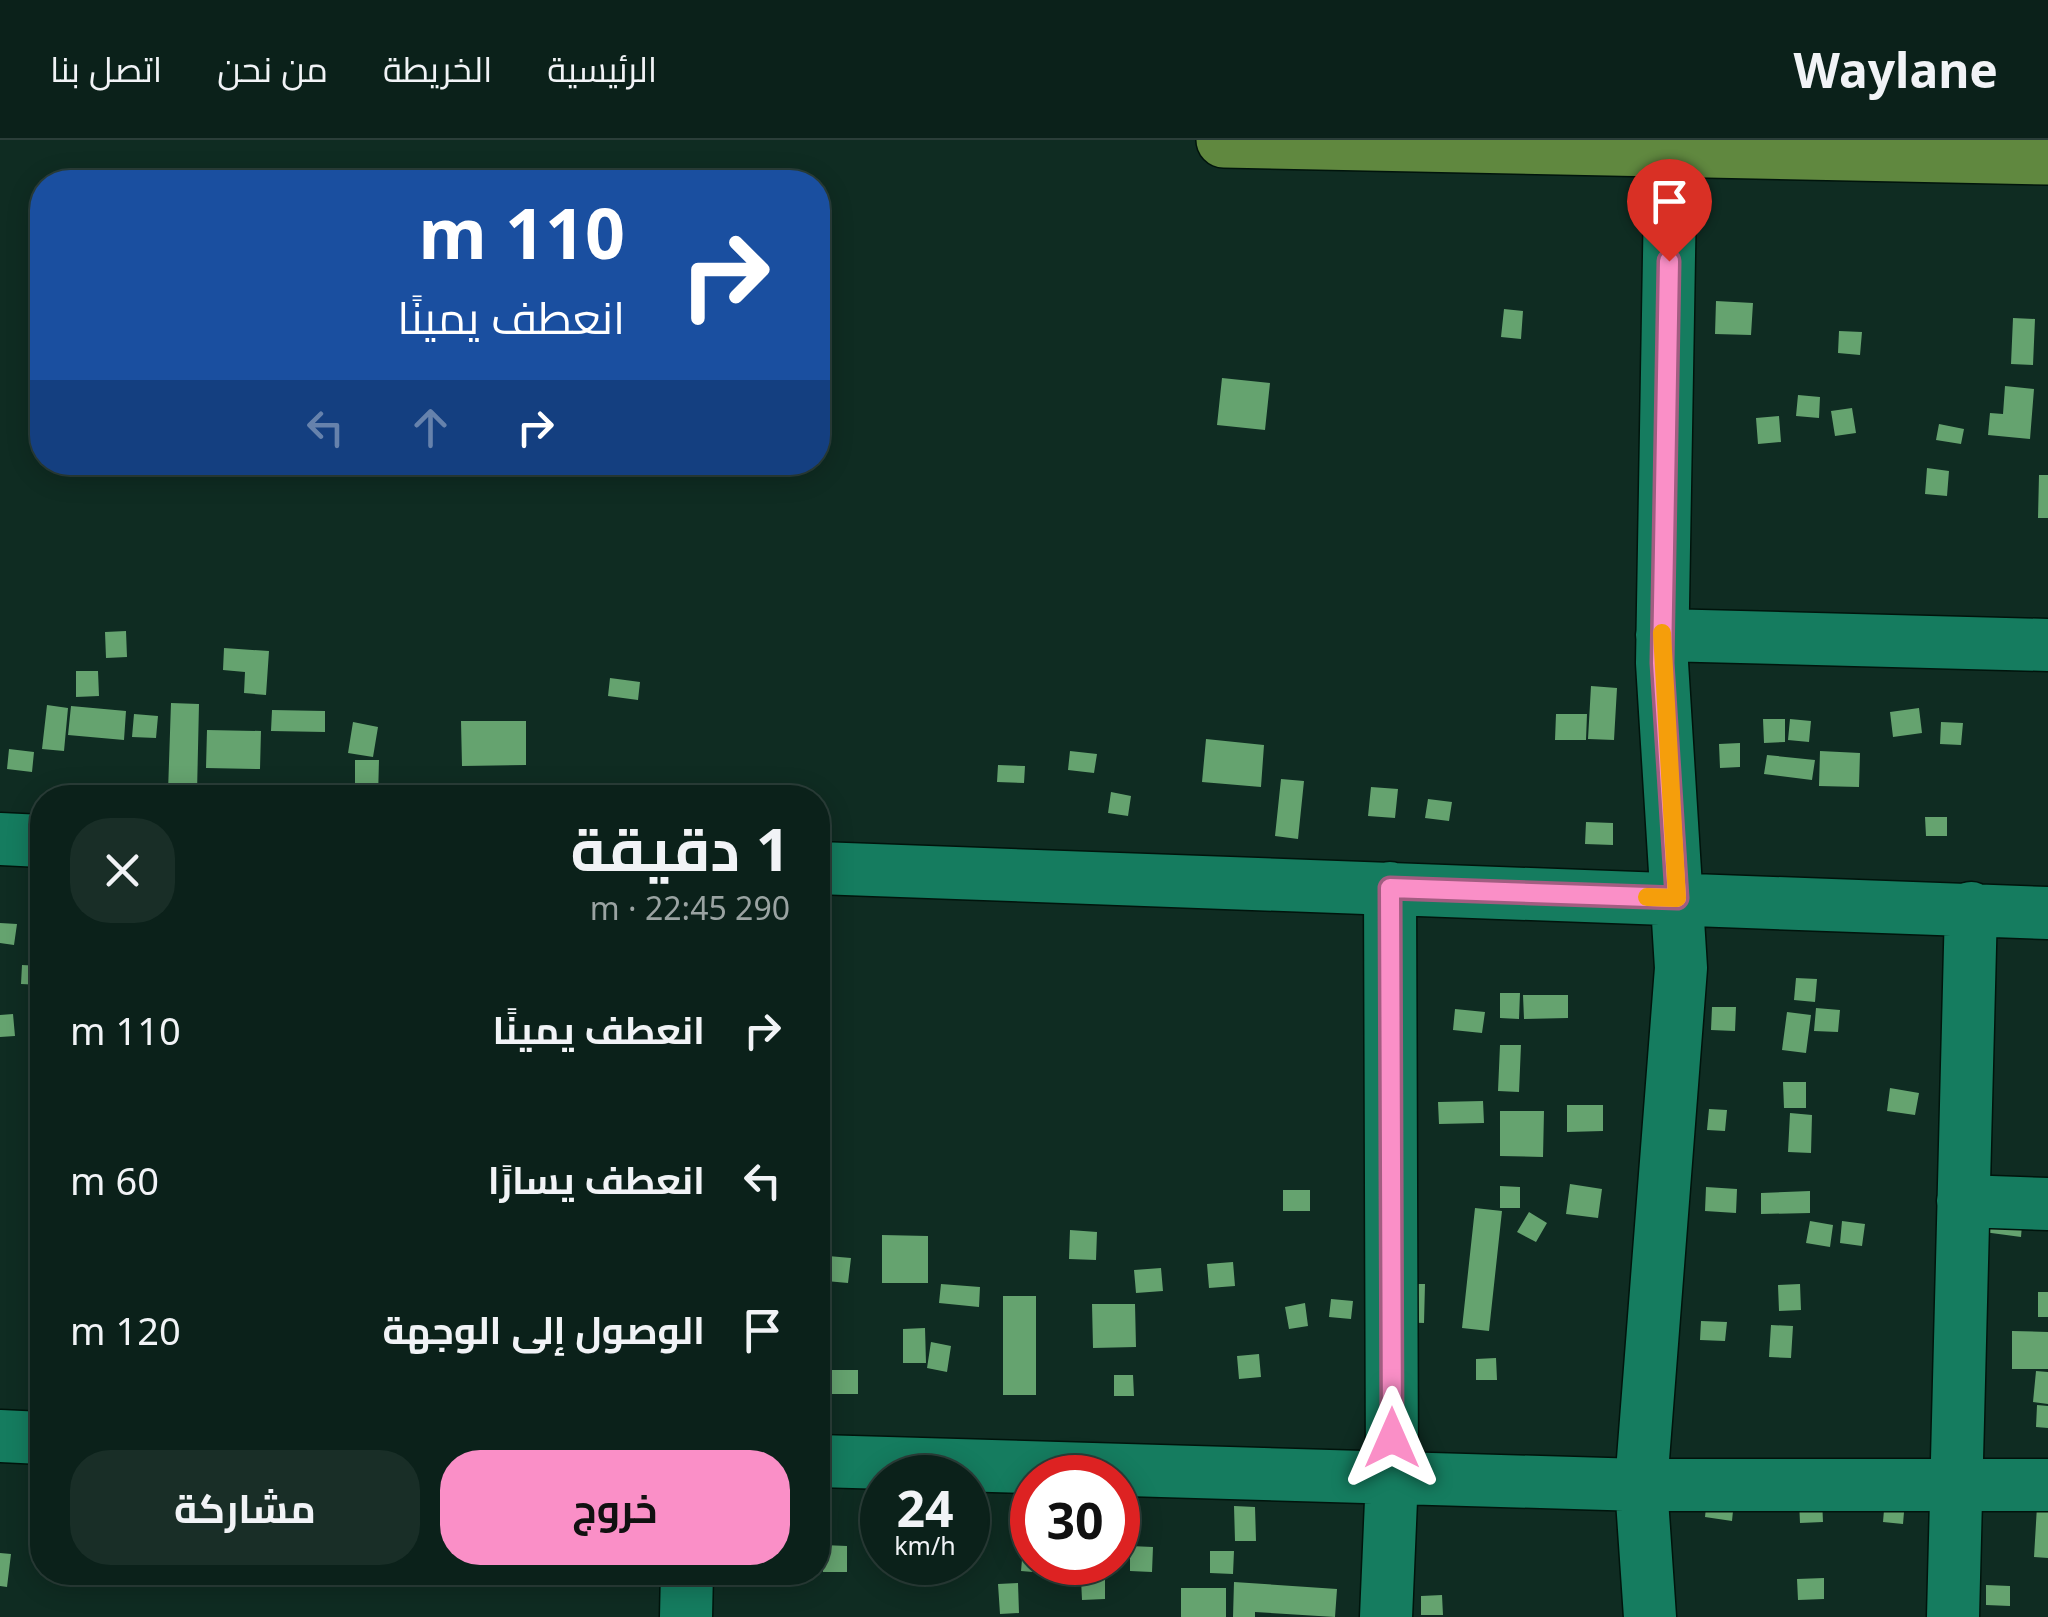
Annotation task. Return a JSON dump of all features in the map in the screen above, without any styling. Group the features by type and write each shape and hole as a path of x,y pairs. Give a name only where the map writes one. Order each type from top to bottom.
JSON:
{"main road":[{"path":"1224,140 1671,144 2048,156"}],"street":[{"path":"1650,1617 1641,1485 1681,968 1662,635 1671,144"},
{"path":"1662,635 2048,646"},
{"path":"0,840 30,841"},
{"path":"830,868 2048,913"},
{"path":"1386,1617 1392,1478 1390,888"},
{"path":"1953,1617 1971,908"},
{"path":"1964,1202 2048,1204"},
{"path":"0,1436 30,1437"},
{"path":"830,1461 1641,1485 2048,1485"},
{"path":"686,1617 687,1585"}],"building":[{"path":"1716,301 1753,303 1751,335 1715,334"},
{"path":"1504,309 1523,311 1521,339 1501,337"},
{"path":"2013,318 2035,319 2033,365 2011,364"},
{"path":"1839,331 1862,332 1860,355 1838,353"},
{"path":"1222,378 1270,383 1265,430 1217,425"},
{"path":"2005,386 2034,389 2030,439 1988,435 1990,413 2003,414"},
{"path":"1798,395 1820,397 1819,418 1796,416"},
{"path":"1852,408 1856,433 1835,436 1831,411"},
{"path":"1779,416 1781,442 1758,444 1756,418"},
{"path":"1939,424 1964,429 1961,444 1936,440"},
{"path":"1927,468 1949,471 1947,496 1925,494"},
{"path":"2039,475 2048,475 2048,518 2038,518"},
{"path":"126,631 127,657 106,658 105,632"},
{"path":"224,648 269,651 266,695 244,693 245,672 223,670"},
{"path":"76,671 98,671 99,696 76,697"},
{"path":"610,678 640,682 638,700 608,696"},
{"path":"1591,686 1617,688 1614,740 1588,739"},
{"path":"171,703 199,704 197,785 168,785"},
{"path":"47,705 68,708 64,751 42,749"},
{"path":"71,706 126,711 124,740 68,735"},
{"path":"1919,708 1922,733 1893,737 1890,712"},
{"path":"272,710 325,711 325,732 271,731"},
{"path":"134,714 158,716 156,738 132,737"},
{"path":"1556,714 1587,714 1586,740 1555,740"},
{"path":"1763,719 1785,719 1785,742 1764,743"},
{"path":"1790,719 1811,721 1809,742 1788,740"},
{"path":"461,721 526,721 526,765 462,766"},
{"path":"353,722 378,727 373,757 348,753"},
{"path":"1941,722 1963,723 1961,745 1940,744"},
{"path":"207,730 261,731 260,769 206,768"},
{"path":"1206,739 1264,745 1261,787 1202,782"},
{"path":"1740,743 1740,767 1720,768 1719,744"},
{"path":"9,749 34,752 32,772 7,769"},
{"path":"1070,751 1097,754 1094,773 1068,770"},
{"path":"1820,751 1860,753 1859,787 1819,786"},
{"path":"1767,755 1815,760 1812,780 1764,774"},
{"path":"355,760 379,760 378,785 355,785"},
{"path":"998,765 1025,766 1024,783 997,782"},
{"path":"1281,779 1304,781 1298,839 1275,836"},
{"path":"1371,787 1398,789 1395,818 1368,816"},
{"path":"1111,792 1131,796 1128,816 1108,813"},
{"path":"1428,799 1452,802 1449,821 1425,818"},
{"path":"1925,817 1947,817 1947,836 1926,836"},
{"path":"1586,822 1613,823 1613,845 1585,844"},
{"path":"0,923 17,924 14,945 0,943"},
{"path":"22,965 30,965 30,984 21,984"},
{"path":"1796,978 1817,979 1815,1002 1794,1000"},
{"path":"1500,993 1520,993 1519,1019 1500,1018"},
{"path":"1523,995 1568,995 1568,1018 1524,1019"},
{"path":"1712,1007 1736,1007 1735,1031 1711,1030"},
{"path":"1816,1008 1840,1010 1838,1032 1814,1031"},
{"path":"1455,1009 1485,1012 1482,1033 1453,1030"},
{"path":"1787,1012 1811,1015 1806,1053 1782,1050"},
{"path":"13,1014 15,1036 0,1037 0,1015"},
{"path":"1500,1045 1521,1045 1519,1092 1498,1091"},
{"path":"1783,1082 1806,1082 1806,1108 1784,1108"},
{"path":"1890,1088 1919,1093 1915,1115 1887,1111"},
{"path":"1483,1101 1484,1123 1439,1124 1438,1102"},
{"path":"1567,1105 1603,1105 1603,1131 1567,1132"},
{"path":"1709,1109 1727,1110 1725,1131 1707,1130"},
{"path":"1500,1111 1544,1111 1543,1157 1500,1156"},
{"path":"1790,1113 1812,1115 1811,1153 1788,1152"},
{"path":"1570,1184 1602,1189 1598,1218 1566,1214"},
{"path":"1500,1186 1520,1187 1520,1208 1500,1208"},
{"path":"1706,1187 1737,1189 1736,1213 1705,1211"},
{"path":"1283,1190 1310,1190 1310,1211 1283,1211"},
{"path":"1810,1191 1810,1213 1761,1214 1761,1193"},
{"path":"1475,1208 1502,1211 1489,1331 1462,1328"},
{"path":"1529,1212 1547,1223 1536,1242 1517,1232"},
{"path":"2023,1213 2021,1237 1969,1230"},
{"path":"1810,1221 1833,1225 1830,1247 1806,1243"},
{"path":"1842,1221 1865,1224 1862,1246 1840,1243"},
{"path":"1070,1230 1097,1232 1096,1260 1069,1259"},
{"path":"882,1235 928,1236 928,1283 882,1283"},
{"path":"830,1256 851,1258 848,1283 830,1281"},
{"path":"1233,1262 1235,1286 1209,1288 1207,1264"},
{"path":"1161,1268 1163,1291 1136,1293 1134,1270"},
{"path":"941,1284 980,1287 979,1307 939,1303"},
{"path":"1395,1284 1425,1284 1424,1323 1394,1322"},
{"path":"1800,1284 1801,1310 1779,1311 1778,1285"},
{"path":"2038,1292 2048,1292 2048,1317 2038,1317"},
{"path":"1003,1296 1036,1296 1036,1395 1003,1395"},
{"path":"1331,1299 1353,1301 1351,1319 1329,1317"},
{"path":"1305,1303 1308,1326 1289,1329 1285,1307"},
{"path":"1092,1304 1135,1304 1136,1347 1093,1348"},
{"path":"1701,1321 1727,1322 1725,1341 1700,1340"},
{"path":"1771,1325 1793,1326 1791,1358 1769,1357"},
{"path":"925,1328 926,1363 903,1363 903,1329"},
{"path":"2012,1331 2048,1332 2048,1369 2012,1369"},
{"path":"931,1342 951,1346 947,1372 927,1368"},
{"path":"1259,1354 1261,1377 1239,1379 1237,1356"},
{"path":"1496,1358 1497,1380 1476,1380 1476,1359"},
{"path":"830,1370 858,1370 858,1394 830,1394"},
{"path":"2036,1371 2048,1372 2048,1404 2033,1402"},
{"path":"1114,1375 1133,1375 1134,1396 1114,1396"},
{"path":"2037,1405 2048,1406 2048,1428 2036,1427"},
{"path":"1707,1498 1734,1501 1732,1521 1705,1517"},
{"path":"1885,1498 1905,1500 1903,1524 1883,1522"},
{"path":"1822,1499 1823,1522 1800,1523 1799,1501"},
{"path":"1234,1506 1255,1507 1256,1541 1235,1541"},
{"path":"2037,1506 2048,1507 2048,1558 2034,1557"},
{"path":"830,1545 847,1546 847,1572 830,1572"},
{"path":"1140,1546 1153,1547 1152,1572 1140,1571"},
{"path":"1210,1551 1234,1551 1233,1574 1210,1573"},
{"path":"0,1553 11,1554 7,1587 0,1586"},
{"path":"1824,1578 1824,1599 1798,1600 1797,1579"},
{"path":"1234,1582 1337,1589 1335,1617 1255,1612 1255,1617 1233,1617"},
{"path":"998,1584 1018,1585 1019,1613 1000,1614"},
{"path":"1081,1585 1105,1585 1105,1599 1082,1600"},
{"path":"1986,1585 2010,1586 2010,1606 1986,1605"},
{"path":"1181,1588 1226,1588 1226,1617 1181,1617"},
{"path":"1442,1595 1443,1615 1421,1615 1421,1596"}],"slow traffic":[{"path":"1647,897 1677,898 1662,633"}],"route":[{"path":"1392,1438 1390,888 1677,898 1662,663 1669,261"}]}
